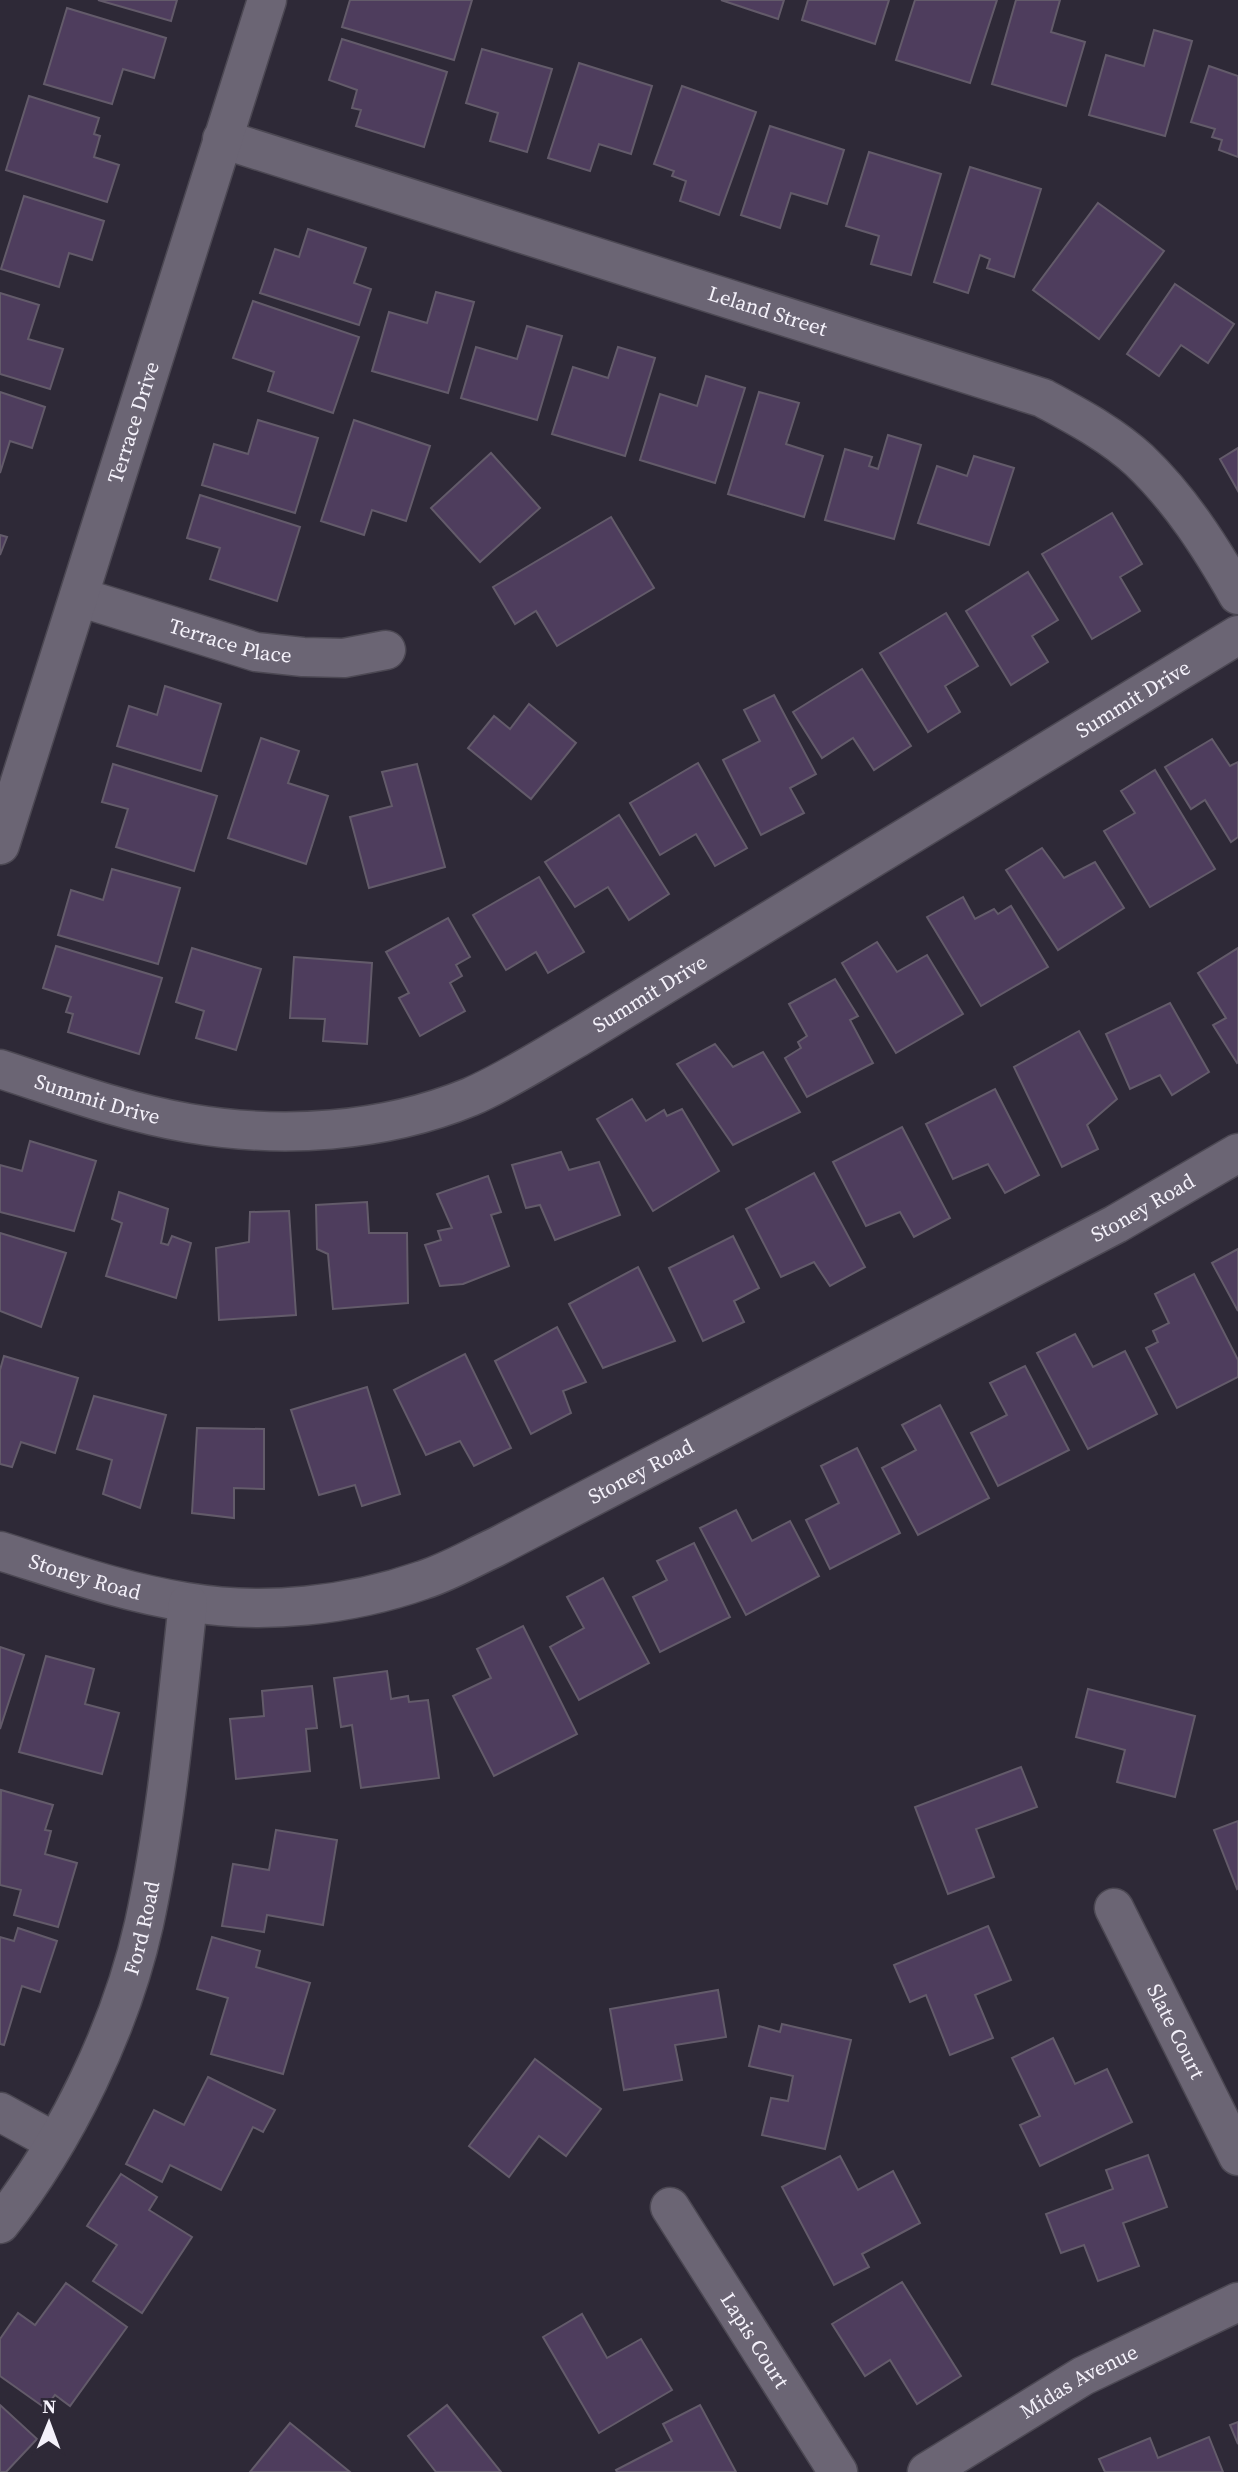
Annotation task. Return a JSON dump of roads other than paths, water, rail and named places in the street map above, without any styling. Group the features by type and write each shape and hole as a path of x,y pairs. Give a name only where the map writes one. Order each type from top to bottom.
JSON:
{"street":[{"name":"Terrace Drive","path":"0,845 267,0"},
{"name":"Leland Street","path":"222,139 1043,398 1099,430 1137,458 1177,502 1209,544 1238,594"},
{"name":"Terrace Place","path":"79,597 256,652 344,658 386,650"},
{"name":"Summit Drive","path":"0,1069 127,1109 188,1123 251,1130 307,1131 366,1125 470,1097 577,1038 1238,635"},
{"name":"Stoney Road","path":"0,1551 121,1588 188,1603 250,1608 311,1605 368,1597 425,1580 496,1547 1116,1224 1238,1153"},
{"name":"Ford Road","path":"0,2224 55,2142 90,2074 121,2002 144,1926 159,1844 188,1603"},
{"name":"Slate Court","path":"1114,1908 1238,2156"},
{"path":"0,2112 55,2142"},
{"name":"Lapis Court","path":"670,2207 838,2472"},
{"name":"Midas Avenue","path":"927,2472 1083,2376 1238,2302"}]}
